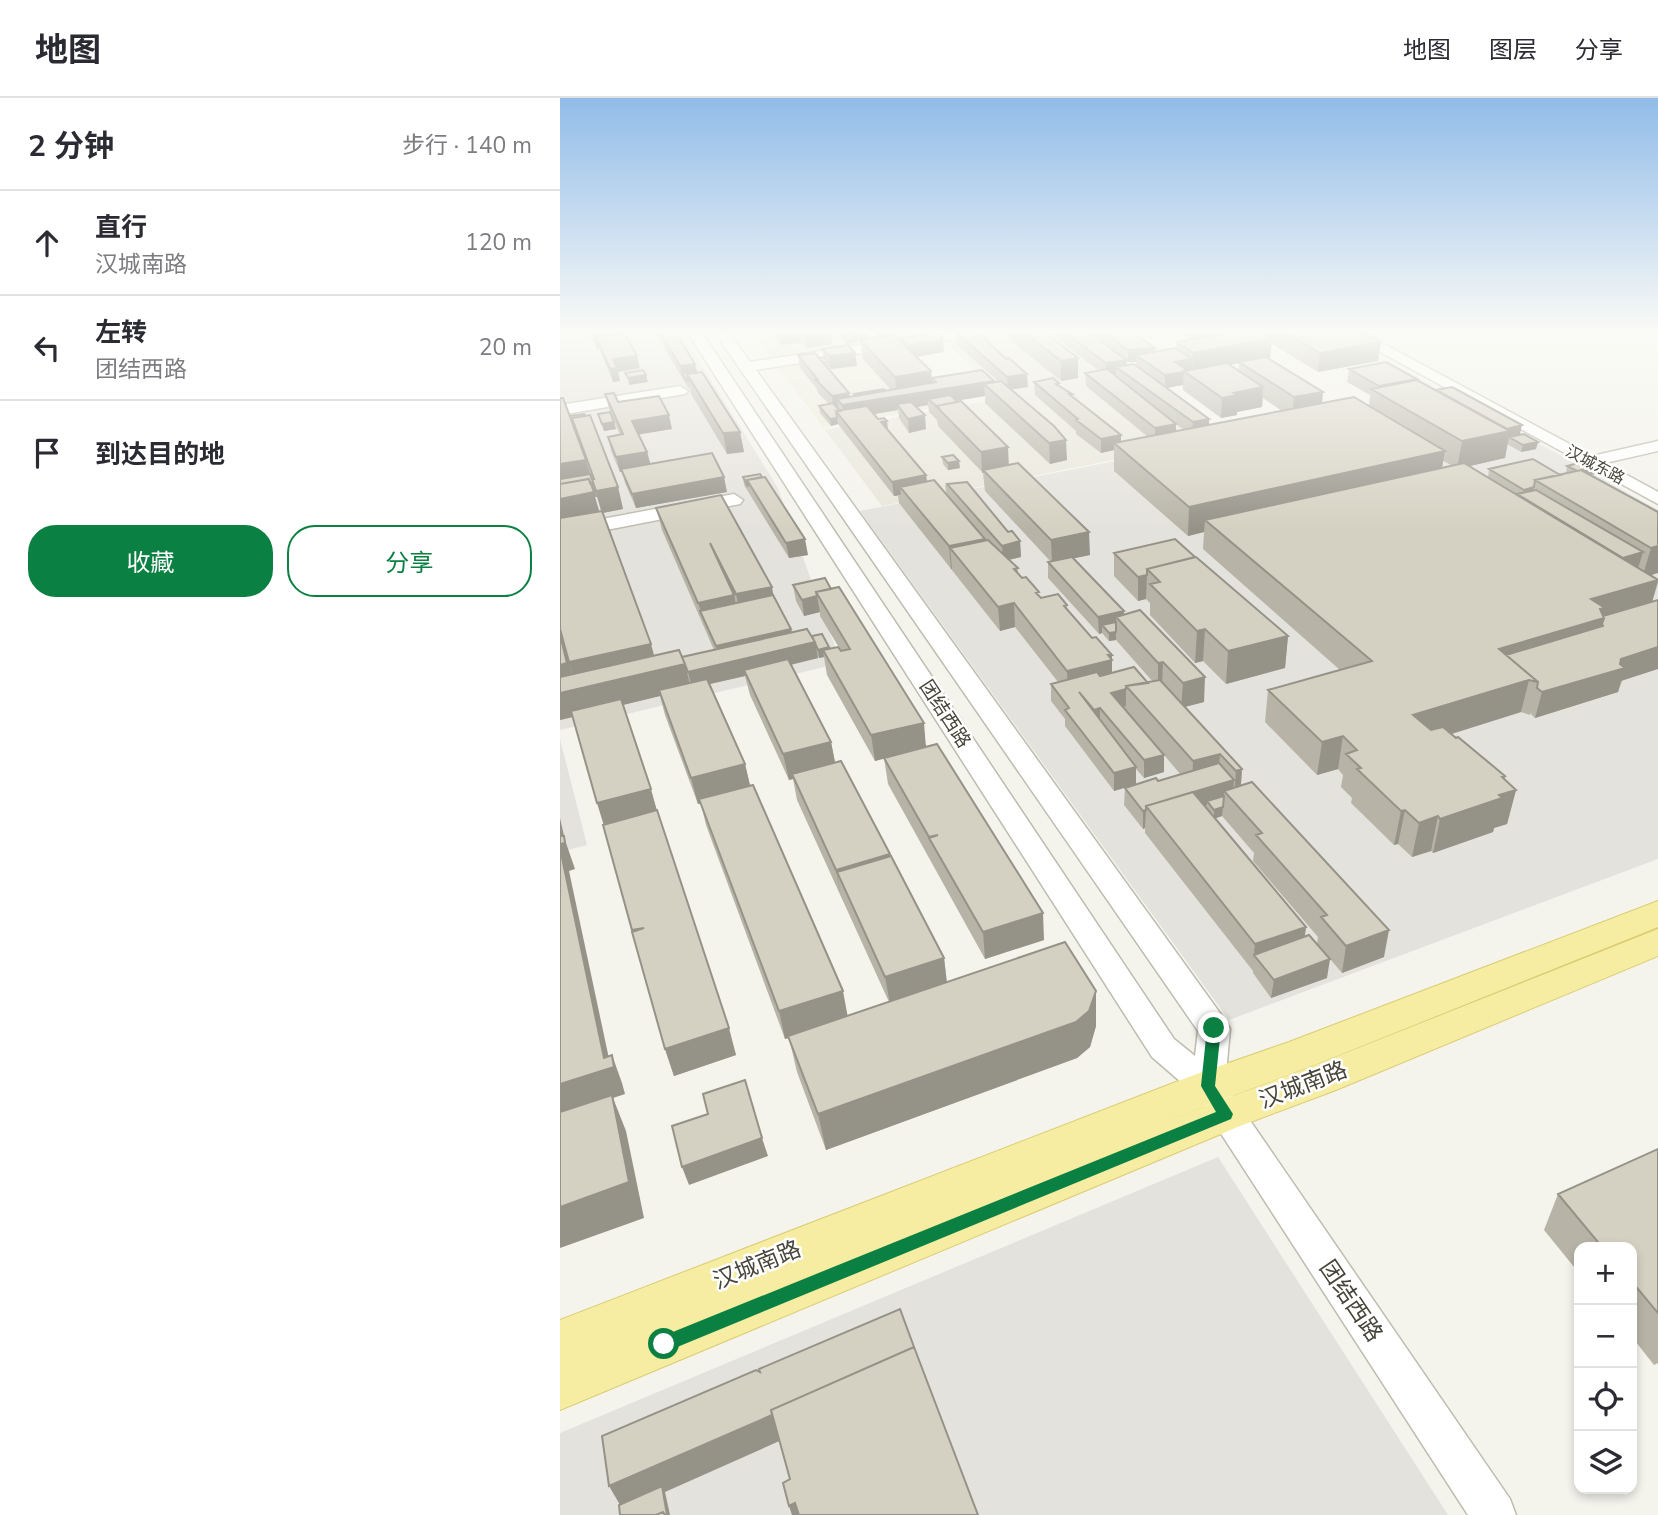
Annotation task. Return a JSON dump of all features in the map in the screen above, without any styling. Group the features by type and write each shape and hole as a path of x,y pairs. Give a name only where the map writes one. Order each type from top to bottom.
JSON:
{"main road":[{"name":"汉城南路","path":"560,1387 1217,1100 1316,1048 1658,913"},
{"name":"汉城南路","path":"560,1343 1217,1100 1335,1073 1658,942"}],"street":[{"path":"560,410 648,396"},
{"name":"团结西路","path":"736,396 1163,1048 1217,1100 1494,1515"},
{"name":"团结西路","path":"767,396 1214,1028 1217,1100"},
{"name":"汉城东路","path":"1468,396 1658,499"},
{"path":"1589,462 1658,446"},
{"path":"560,533 733,500"}],"shaded area":[{"path":"560,396 721,396 778,488 841,663 560,730"},
{"path":"800,396 940,396 949,405 823,427"},
{"path":"1003,396 1166,396 1223,438 882,506 825,430 1005,398"},
{"path":"1454,396 1658,510 1658,859 1229,1020 860,511"},
{"path":"560,739 587,845 560,852"},
{"path":"1218,1157 1448,1515 560,1515 560,1433"}],"building":[{"path":"606,396 615,396 618,402 659,396 669,415 632,421 647,452 616,457 608,437 623,434"},
{"path":"701,396 717,396 740,432 723,433"},
{"path":"854,396 898,396 842,405 837,399"},
{"path":"951,396 958,402 936,406 928,399"},
{"path":"997,396 1019,396 1066,440 1049,443"},
{"path":"1051,396 1072,396 1121,435 1101,439 1076,420 1078,419"},
{"path":"1114,396 1141,396 1176,424 1155,428"},
{"path":"1157,396 1178,396 1209,419 1193,422"},
{"path":"1383,396 1446,396 1510,431 1462,441"},
{"path":"1447,396 1469,396 1522,425 1507,429"},
{"path":"1354,397 1445,451 1189,507 1114,443"},
{"path":"560,398 563,398 586,460 560,464"},
{"path":"961,401 1008,447 981,452 936,406"},
{"path":"911,402 925,415 908,419 897,404"},
{"path":"833,403 840,411 836,411 837,418 830,419 819,406"},
{"path":"867,406 878,419 884,418 887,421 881,422 926,475 892,482 836,411"},
{"path":"610,412 614,422 602,424 598,414"},
{"path":"590,415 618,487 596,491 572,418"},
{"path":"570,416 585,416 572,418 575,431"},
{"path":"1524,434 1538,442 1523,445 1509,437"},
{"path":"712,453 724,477 632,494 621,469"},
{"path":"953,455 959,461 948,463 942,457"},
{"path":"1533,459 1560,475 1535,480 1534,487 1524,490 1489,469"},
{"path":"1586,461 1596,467 1577,471 1567,466"},
{"path":"1018,463 1089,532 1051,540 983,470"},
{"path":"1464,463 1658,580 1591,599 1605,608 1600,609 1604,618 1499,649 1538,682 1529,680 1413,715 1431,730 1443,727 1458,737 1505,776 1502,777 1516,790 1499,795 1502,798 1440,819 1438,816 1419,823 1405,810 1401,811 1357,769 1361,768 1346,754 1357,750 1343,736 1322,742 1268,690 1372,661 1205,520"},
{"path":"1581,470 1658,512 1658,546 1651,548 1535,480"},
{"path":"590,474 593,482 590,483 589,479 560,484 560,479"},
{"path":"760,474 762,477 747,480 748,487 743,477"},
{"path":"765,477 805,539 786,543 747,480"},
{"path":"589,479 594,492 560,499 560,484"},
{"path":"934,480 985,539 949,546 900,487"},
{"path":"967,482 1008,532 1012,531 1020,541 1002,546 947,484"},
{"path":"1536,490 1643,552 1623,558 1517,494"},
{"path":"721,495 772,587 736,594 710,543 734,595 698,603 656,508"},
{"path":"602,511 651,644 569,662 560,629 560,518"},
{"path":"1175,539 1195,557 1147,569 1147,575 1138,577 1114,553"},
{"path":"988,540 1018,568 1014,569 1022,578 1026,577 1041,598 1058,594 1067,605 1064,606 1092,638 1096,637 1112,655 1108,655 1112,660 1067,671 1014,603 998,607 950,548"},
{"path":"1072,557 1124,611 1098,617 1048,562"},
{"path":"1196,557 1288,636 1228,651 1205,629 1197,631 1150,584 1160,582 1147,569"},
{"path":"825,578 831,589 816,592 817,596 802,600 793,585"},
{"path":"839,587 924,723 871,735 823,650 838,647 841,651 850,649 816,592"},
{"path":"773,595 791,629 716,646 700,611"},
{"path":"1658,600 1658,647 1621,659 1620,664 1625,668 1542,692 1537,688 1538,682 1506,655 1603,626 1603,616"},
{"path":"1140,610 1205,677 1183,683 1163,662 1158,663 1116,617"},
{"path":"1116,622 1116,632 1109,633 1102,625"},
{"path":"807,629 815,642 688,672 682,657"},
{"path":"822,634 829,647 818,650 812,636"},
{"path":"560,635 567,663 560,665"},
{"path":"679,650 685,664 560,693 560,677"},
{"path":"788,659 831,742 783,754 744,670"},
{"path":"1134,667 1148,683 1126,686 1126,689 1111,693 1164,755 1144,760 1100,708 1094,710 1079,692 1136,767 1114,773 1065,710 1069,708 1051,684 1097,672 1100,676"},
{"path":"707,679 745,764 691,778 659,690"},
{"path":"1160,680 1242,769 1236,771 1220,754 1193,761 1126,686"},
{"path":"621,699 651,789 597,803 571,711"},
{"path":"937,744 1043,913 983,932 929,838 938,835 929,837 884,758"},
{"path":"841,761 890,854 836,870 792,774"},
{"path":"1219,763 1234,780 1146,806 1143,811 1125,788 1156,778 1158,781"},
{"path":"1252,782 1389,930 1346,946 1321,917 1327,915 1256,835 1262,833 1224,791"},
{"path":"753,785 843,991 779,1011 699,799"},
{"path":"1193,792 1306,927 1255,944 1146,806"},
{"path":"1224,796 1223,807 1214,810 1207,801"},
{"path":"657,810 729,1028 665,1049 632,932 644,928 632,930 603,825"},
{"path":"560,836 564,836 565,843 560,844"},
{"path":"560,848 604,1058 612,1055 614,1067 560,1084"},
{"path":"891,856 944,958 885,977 837,872"},
{"path":"1309,935 1330,959 1274,980 1254,955"},
{"path":"1065,942 1096,991 1089,1011 1076,1022 818,1114 788,1036"},
{"path":"745,1080 762,1138 682,1167 672,1126 708,1114 703,1094"},
{"path":"612,1095 629,1182 560,1207 560,1112"},
{"path":"1658,1149 1658,1313 1637,1288 1637,1242 1598,1242 1558,1194"},
{"path":"900,1309 914,1347 771,1410 772,1415 609,1486 602,1436 756,1370 760,1372 759,1369"},
{"path":"914,1347 978,1515 799,1515 795,1503 789,1506 783,1483 790,1479 771,1410"},
{"path":"662,1486 667,1515 663,1512 656,1515 620,1515 619,1505"}],"route":[{"path":"664,1344 1226,1114 1208,1086 1214,1028"}]}
